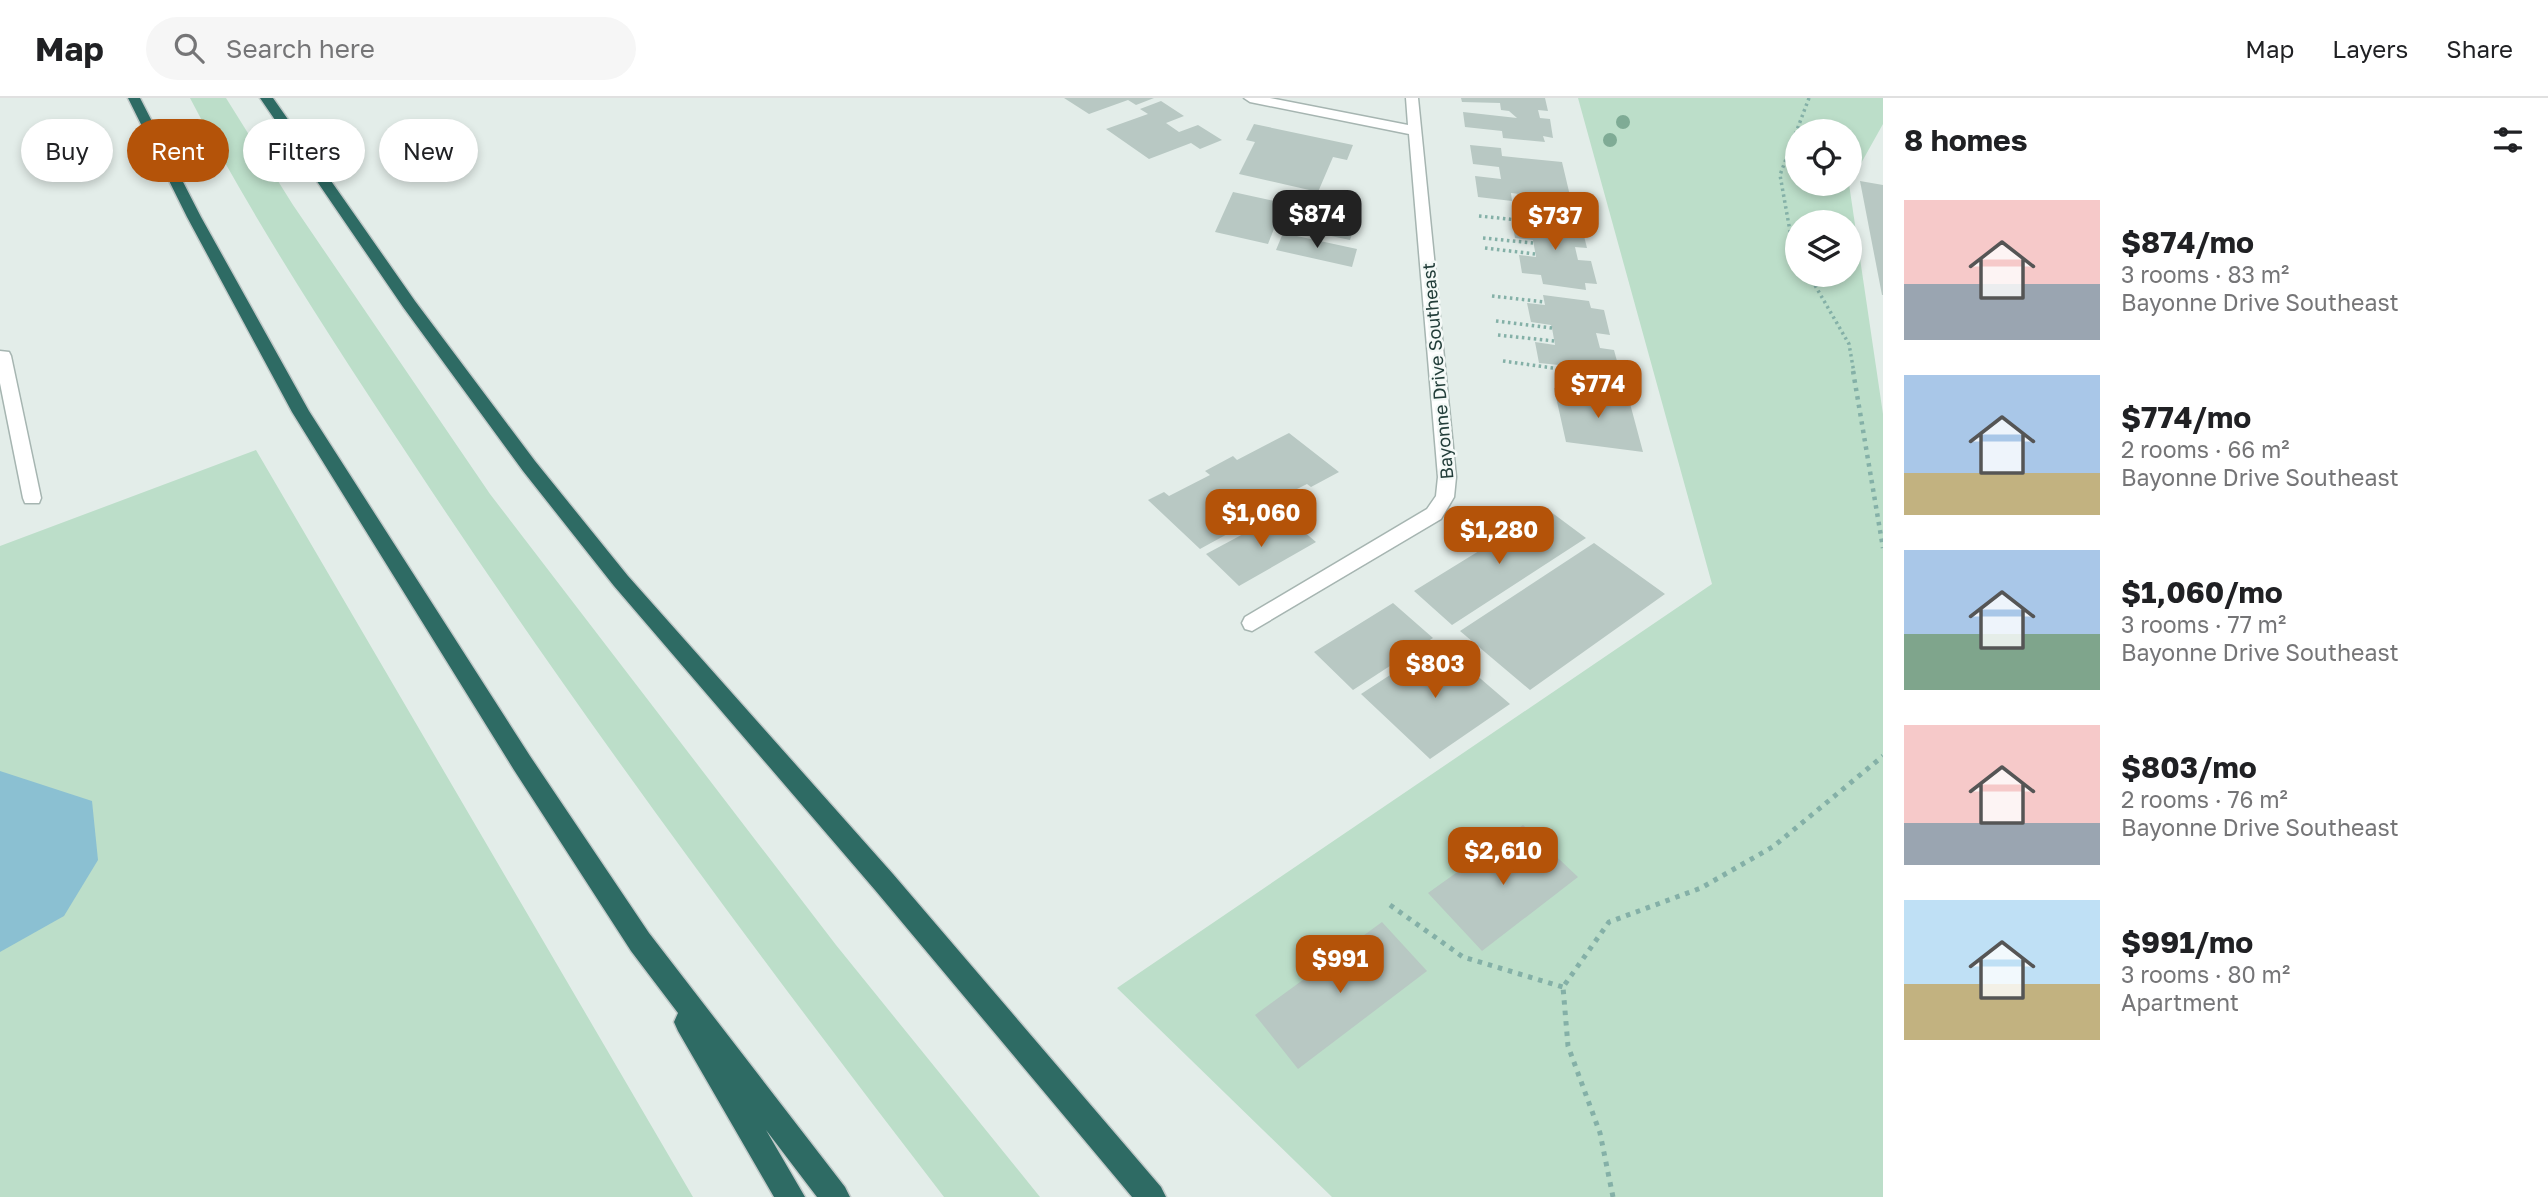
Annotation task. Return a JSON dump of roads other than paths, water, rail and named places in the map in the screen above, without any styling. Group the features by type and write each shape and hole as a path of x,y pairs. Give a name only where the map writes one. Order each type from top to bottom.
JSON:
{"highway":[{"path":"134,98 194,217 302,412 515,752 640,942 789,1197"},
{"path":"267,98 408,304 529,466 621,582 884,882 1151,1197"},
{"path":"640,942 835,1197"},
{"path":"1123,1161 1165,1197"}],"street":[{"path":"1250,98 1416,131"},
{"name":"Bayonne Drive Southeast","path":"1252,623 1434,514 1445,497 1447,477 1412,98"},
{"path":"0,356 3,356 6,411 32,498"}],"water":[{"path":"0,771 92,801 98,860 64,916 0,952"}]}
